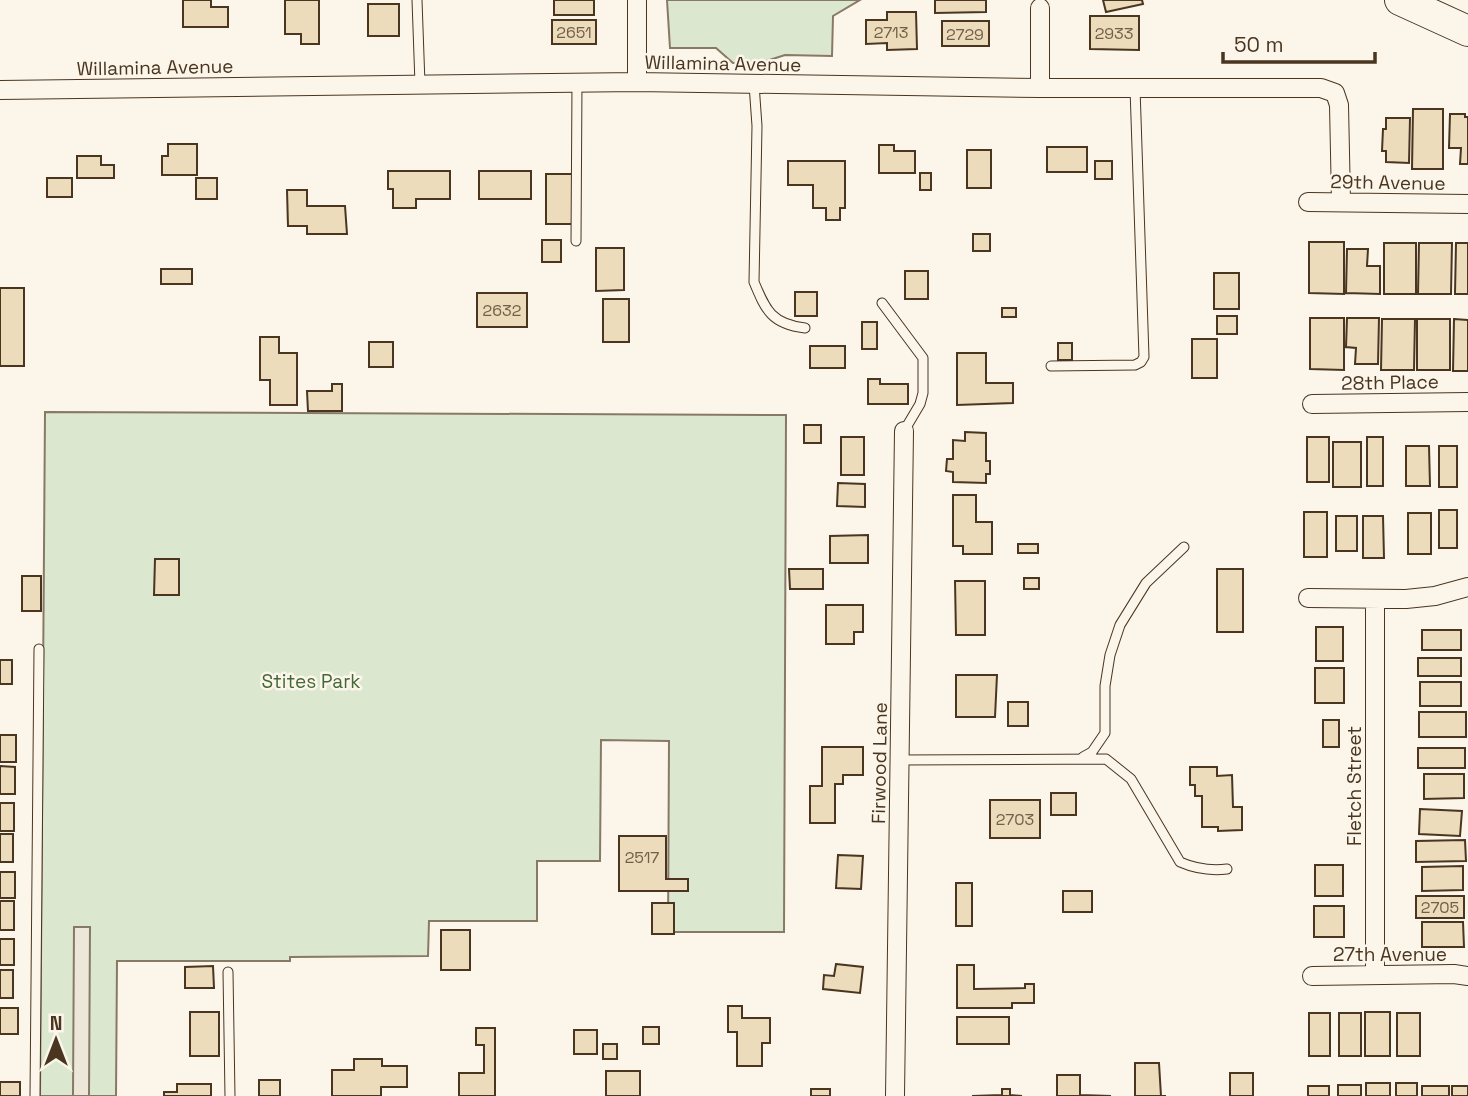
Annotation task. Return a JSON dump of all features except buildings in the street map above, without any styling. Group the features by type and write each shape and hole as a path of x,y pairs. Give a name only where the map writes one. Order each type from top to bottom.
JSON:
{"main road":[{"path":"1400,0 1468,31"}],"street":[{"path":"637,0 637,82"},
{"path":"1040,8 1040,88"},
{"name":"Willamina Avenue","path":"0,90 637,82 1040,88 1321,88 1335,93 1341,123 1341,201"},
{"name":"29th Avenue","path":"1308,202 1468,204"},
{"name":"28th Place","path":"1312,404 1468,402"},
{"name":"Firwood Lane","path":"895,1096 904,431"},
{"path":"1308,598 1406,600 1468,587"},
{"name":"Fletch Street","path":"1375,599 1375,974"},
{"name":"27th Avenue","path":"1312,976 1468,976"}],"lane":[{"path":"417,0 420,84"},
{"path":"576,241 577,83"},
{"path":"754,84 757,126 754,282 762,302 773,318 791,326 805,328"},
{"path":"1051,366 1135,365 1144,357 1135,88"},
{"path":"882,303 923,358 923,393 920,404 904,431"},
{"path":"1082,758 1092,752 1105,733 1105,686 1119,625 1146,583 1184,547"},
{"path":"35,1096 38,649"},
{"path":"900,760 1106,759 1131,779 1180,862 1212,871 1227,869"},
{"path":"228,972 230,1096"}],"green space":[{"path":"667,0 860,0 833,16 832,56 785,55 760,63 733,63 716,48 670,48"},
{"name":"Stites Park","path":"45,412 786,415 784,932 668,932 669,741 601,740 600,861 537,861 537,921 429,921 428,956 290,957 290,961 117,961 116,1096 40,1096"}],"shaded area":[{"path":"74,927 90,927 89,1096 73,1096"}]}
